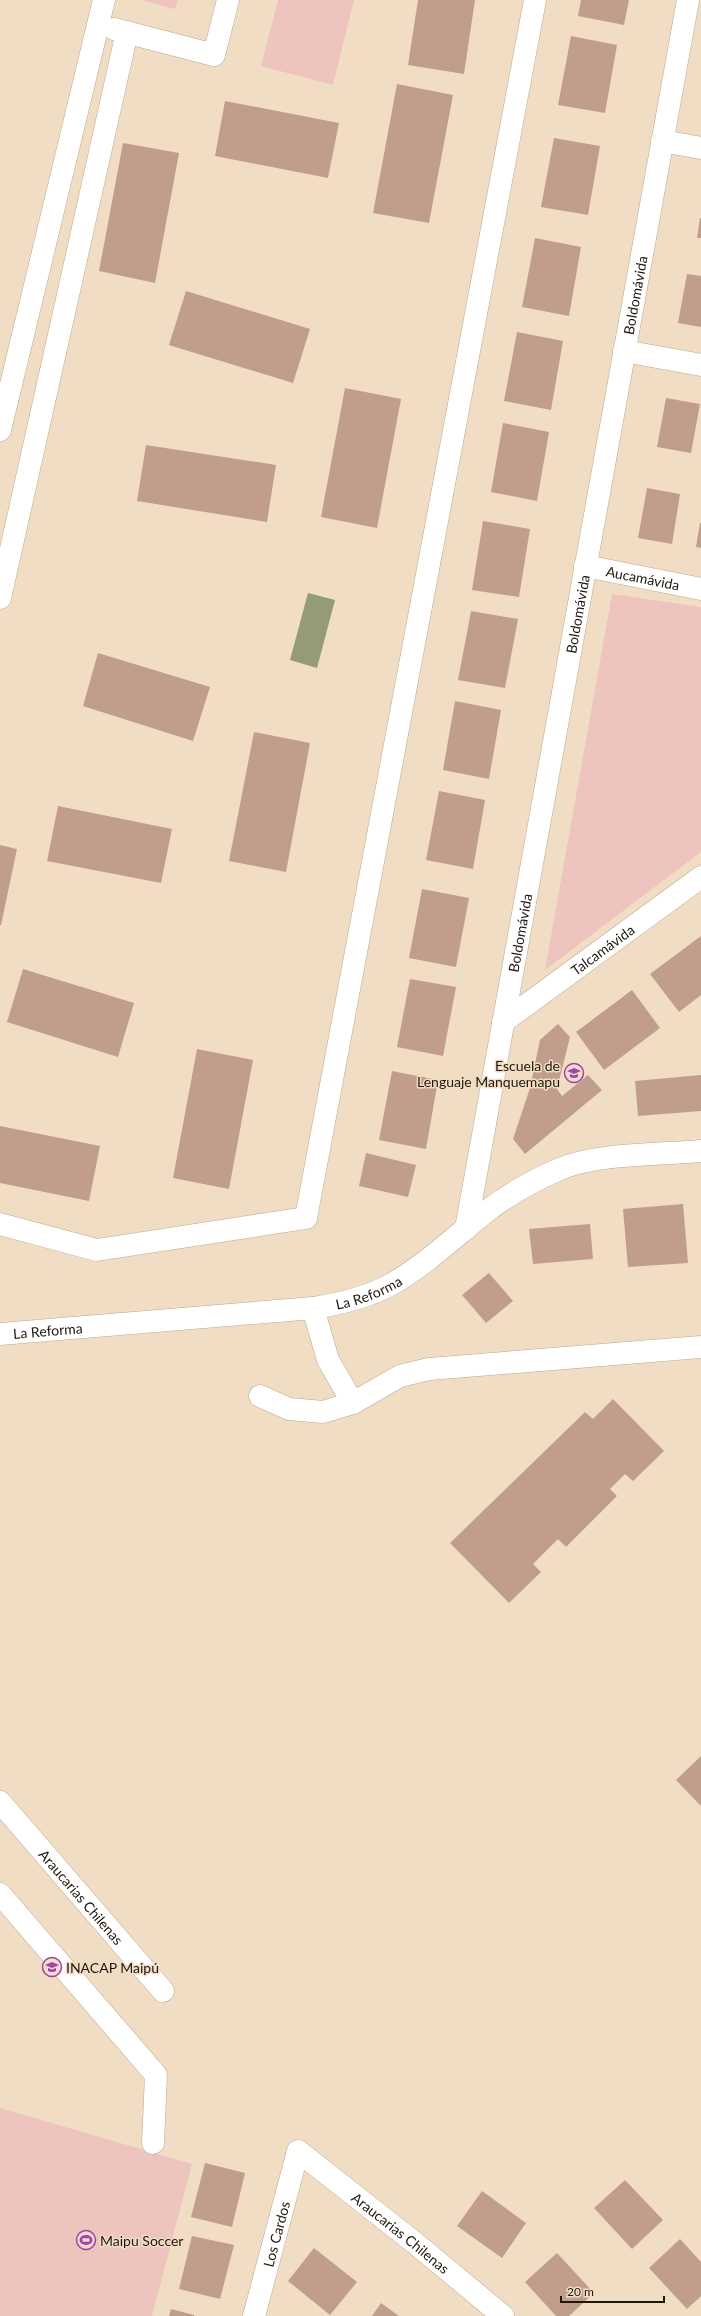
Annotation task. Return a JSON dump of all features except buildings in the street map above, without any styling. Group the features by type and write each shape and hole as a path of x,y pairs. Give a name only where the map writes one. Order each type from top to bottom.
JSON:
{"street":[{"path":"0,430 99,26 104,0"},
{"path":"99,26 214,55 228,0"},
{"path":"0,1224 97,1250 306,1218 535,0"},
{"name":"Boldomávida","path":"466,1228 688,0"},
{"path":"0,598 5,552 127,32"},
{"path":"662,141 701,148"},
{"path":"624,351 701,365"},
{"name":"Aucamávida","path":"586,566 701,588"},
{"name":"Talcamávida","path":"503,1022 701,877"},
{"name":"La Reforma","path":"0,1334 313,1308 360,1298 390,1285 436,1254 466,1228 509,1196 561,1168 601,1158 701,1151"},
{"path":"313,1308 328,1360 353,1403"},
{"path":"260,1396 289,1409 323,1412 353,1403 393,1379 410,1372 429,1369 701,1347"},
{"name":"Araucarias Chilenas","path":"0,1802 163,1991"},
{"path":"0,1894 156,2075 153,2143"},
{"name":"Araucarias Chilenas","path":"298,2151 421,2248 503,2316"},
{"name":"Los Cardos","path":"254,2316 298,2151"}],"shaded area":[{"path":"142,0 178,0 175,9"},
{"path":"278,0 354,0 333,85 261,66"},
{"path":"308,593 335,600 317,668 290,660"},
{"path":"612,594 701,607 701,852 545,970"},
{"name":"Maipu Soccer","path":"0,2108 192,2164 152,2316 0,2316"}],"place":[{"name":"Escuela de Lenguaje Manquemapu","path":"574,1073"},
{"name":"INACAP Maipú","path":"52,1967"},
{"name":"Maipu Soccer","path":"86,2240"}]}
